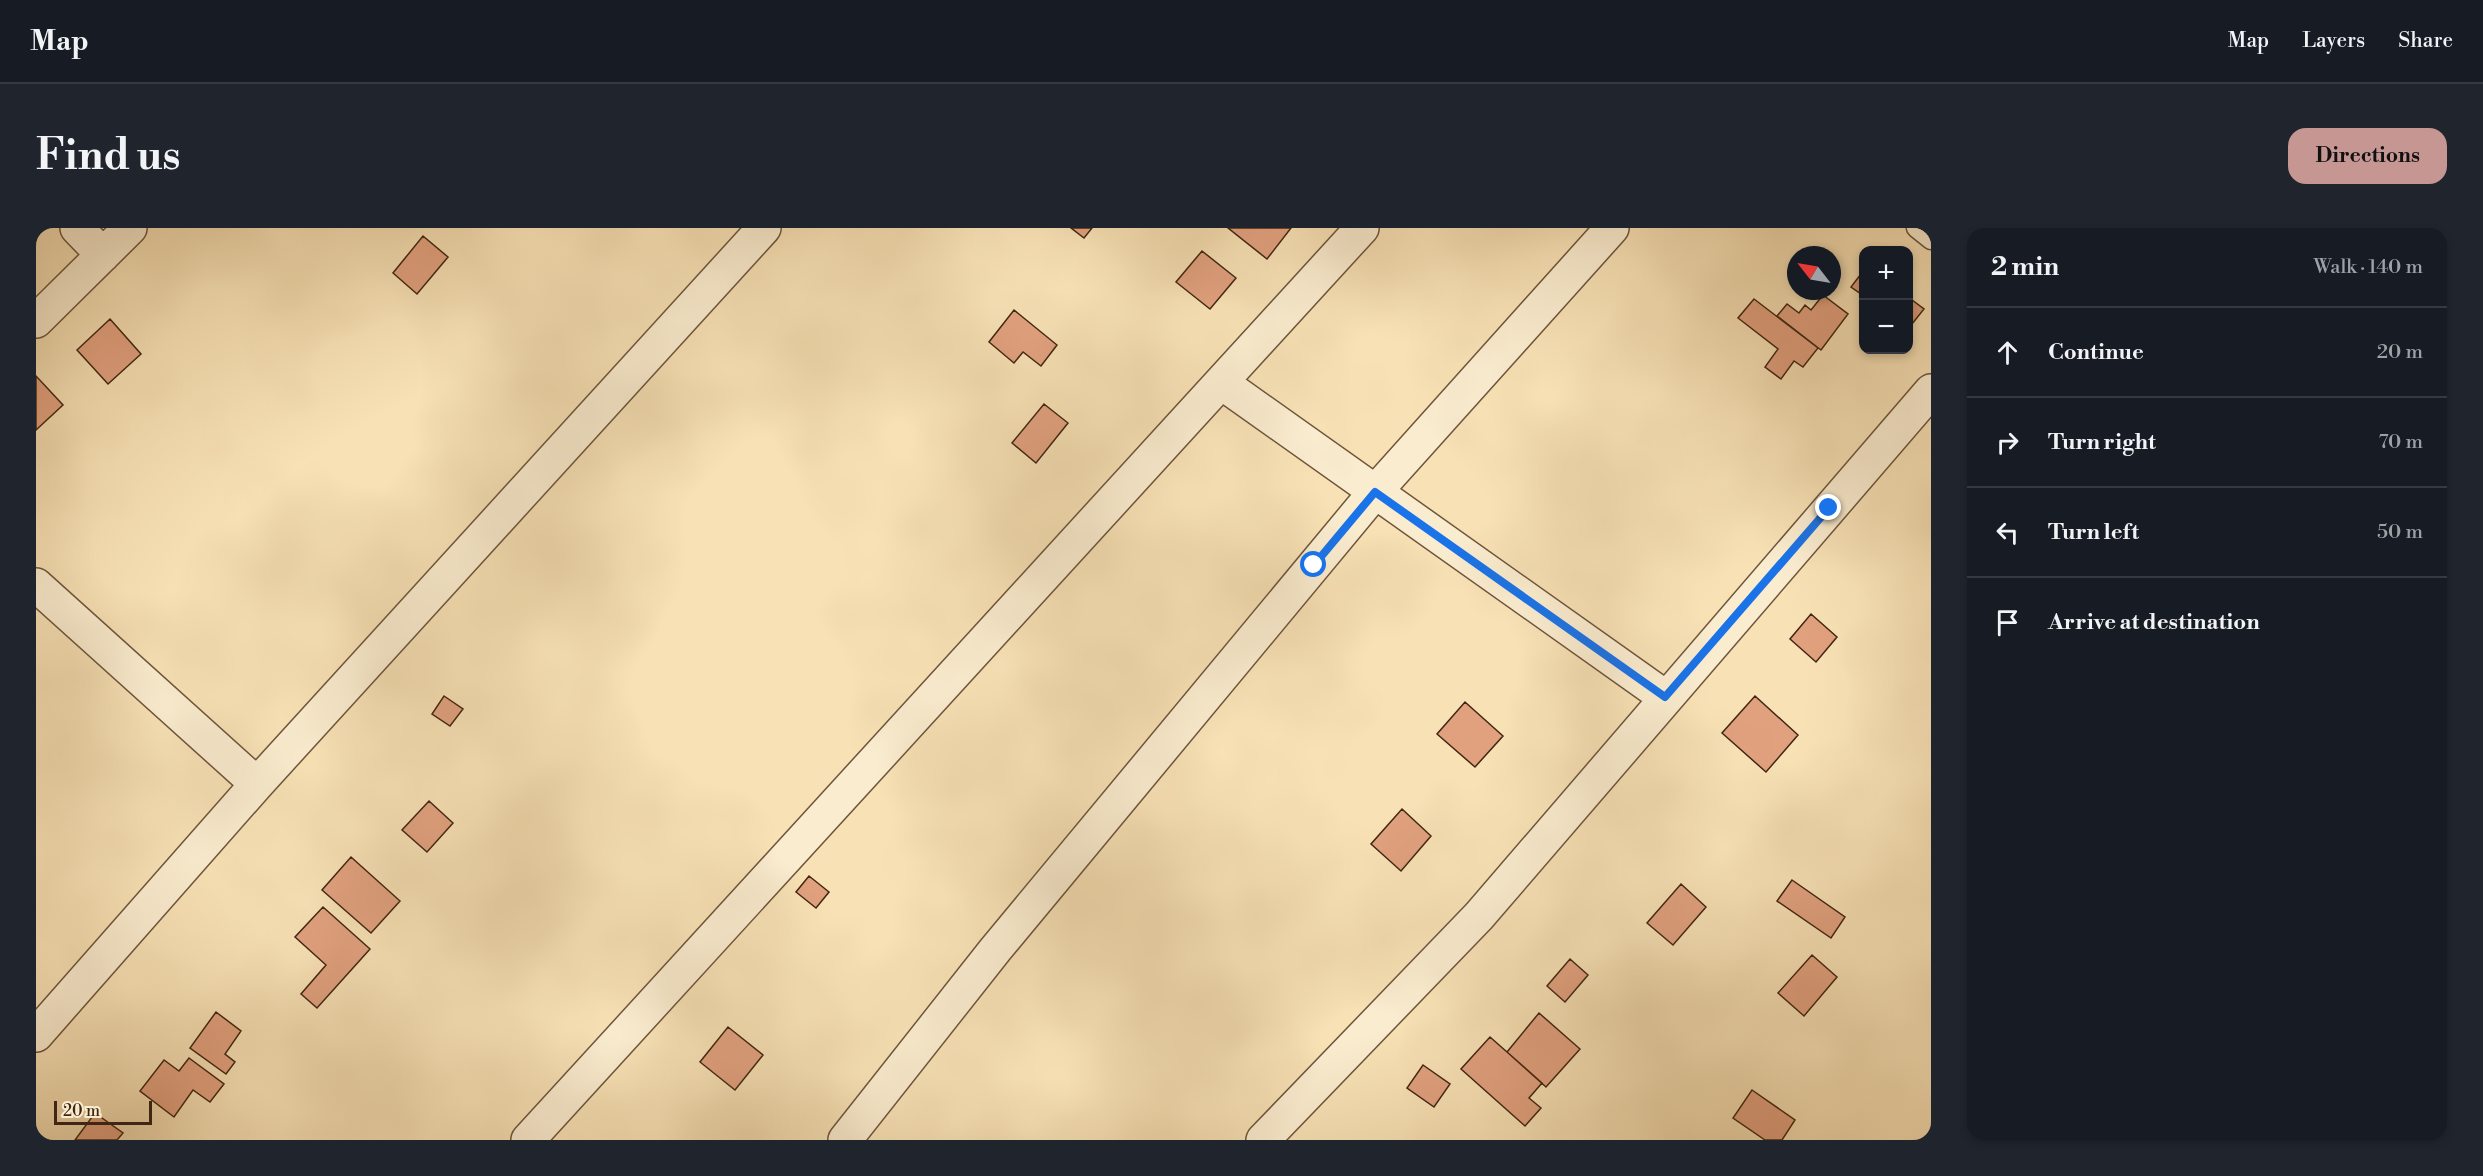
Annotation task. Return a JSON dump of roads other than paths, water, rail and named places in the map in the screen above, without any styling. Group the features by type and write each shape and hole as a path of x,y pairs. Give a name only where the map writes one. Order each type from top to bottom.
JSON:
{"street":[{"path":"77,228 103,255"},
{"path":"36,321 130,228"},
{"path":"36,1035 257,784 764,228"},
{"path":"528,1140 1362,228"},
{"path":"844,1140 1002,940 1375,492 1612,228"},
{"path":"1222,383 1665,697"},
{"path":"1263,1140 1479,916 1665,697 1931,391"},
{"path":"36,585 257,784"}],"lane":[{"path":"1916,228 1931,240"}]}
